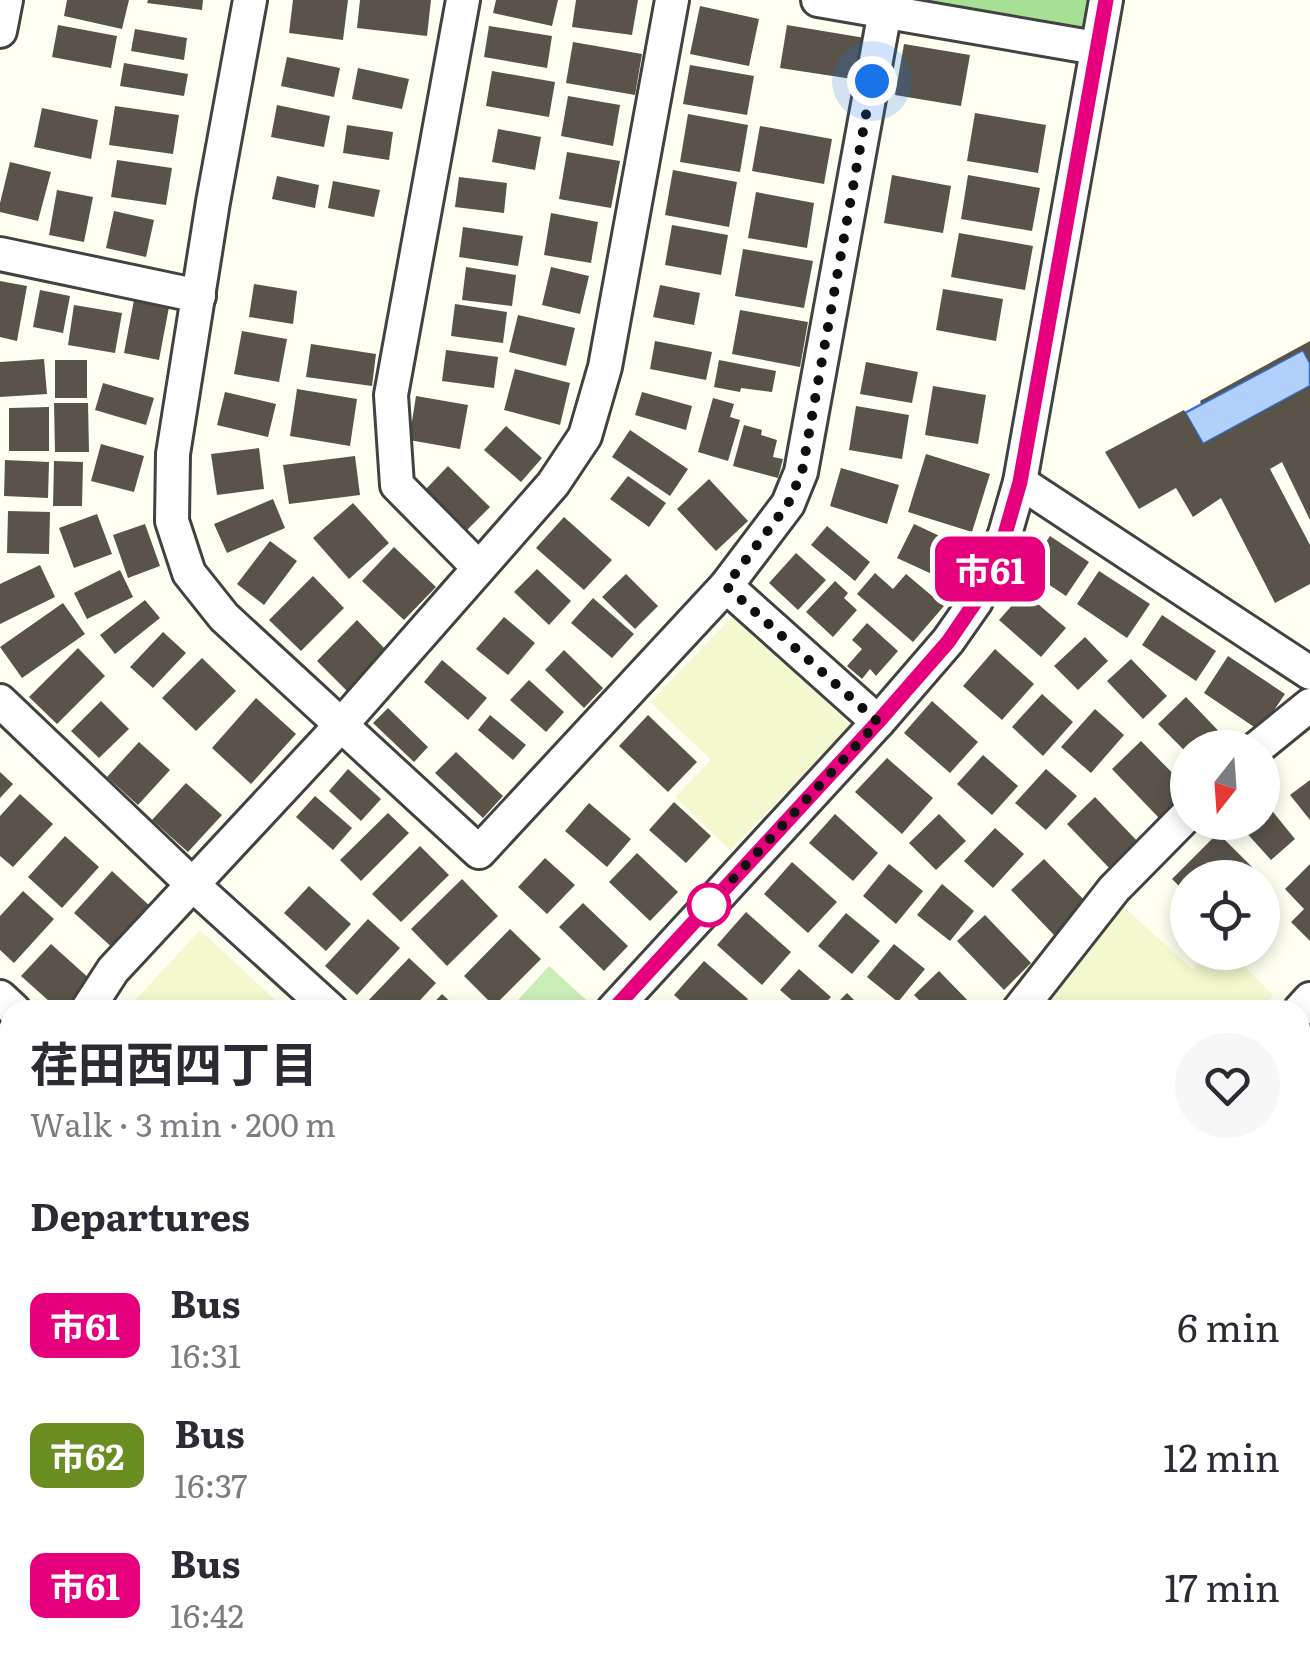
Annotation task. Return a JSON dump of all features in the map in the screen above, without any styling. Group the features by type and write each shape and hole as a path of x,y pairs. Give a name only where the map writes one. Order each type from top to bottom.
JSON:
{"street":[{"path":"0,31 6,0"},
{"path":"250,0 172,454 172,521 189,573 224,618 479,852 726,586 788,504 802,472 885,11"},
{"path":"462,0 392,395 397,485 478,567"},
{"path":"94,1000 113,970 342,724 553,484 585,436 605,366 672,0"},
{"path":"818,0 1096,48"},
{"path":"623,1000 878,722 948,642 976,601 1005,534 1020,482 1106,0"},
{"path":"0,254 199,296"},
{"path":"1020,482 1310,673"},
{"path":"726,586 878,722"},
{"path":"0,702 320,1000"},
{"path":"1280,730 1310,705"},
{"path":"1028,1000 1114,888 1170,832"}],"green space":[{"path":"917,0 1090,0 1085,29"},
{"path":"735,614 851,726 730,850 675,797 711,760 650,702"},
{"path":"1123,906 1170,949 1170,970 1248,970 1273,995 1269,1000 1052,1000"},
{"path":"200,930 275,1000 135,1000"},
{"path":"549,966 586,1000 518,1000"}],"water":[{"path":"1303,350 1310,363 1310,386 1203,444 1185,413"}],"building":[{"path":"67,0 129,0 122,29 64,16"},
{"path":"203,0 202,10 147,3"},
{"path":"293,0 348,0 343,40 289,33"},
{"path":"360,0 431,0 427,36 357,28"},
{"path":"496,0 558,0 552,26 493,13"},
{"path":"576,0 638,0 632,35 572,27"},
{"path":"700,6 759,19 749,66 690,54"},
{"path":"58,25 117,36 111,68 52,57"},
{"path":"787,25 865,38 859,80 780,68"},
{"path":"489,26 552,36 547,68 484,57"},
{"path":"135,29 187,38 184,60 131,51"},
{"path":"573,42 642,54 635,95 566,83"},
{"path":"904,44 970,55 961,106 895,95"},
{"path":"287,57 340,68 334,97 281,86"},
{"path":"124,63 188,74 184,96 120,86"},
{"path":"690,65 754,76 747,115 683,104"},
{"path":"358,68 409,79 402,109 352,99"},
{"path":"492,71 555,82 549,117 486,106"},
{"path":"568,96 620,105 613,146 561,136"},
{"path":"277,105 330,116 324,147 271,137"},
{"path":"115,106 179,115 173,154 109,145"},
{"path":"42,108 98,120 91,159 34,147"},
{"path":"975,113 1046,125 1038,173 967,161"},
{"path":"688,114 748,125 740,172 680,162"},
{"path":"347,125 393,132 389,160 343,153"},
{"path":"760,126 832,139 824,184 752,171"},
{"path":"498,129 541,137 535,170 492,162"},
{"path":"567,152 620,161 611,208 559,199"},
{"path":"117,160 172,168 166,205 111,197"},
{"path":"10,162 51,172 38,221 0,212"},
{"path":"673,170 737,182 729,227 665,215"},
{"path":"892,175 951,186 943,233 884,223"},
{"path":"968,175 1040,188 1032,231 961,219"},
{"path":"277,176 319,185 315,208 272,199"},
{"path":"459,177 507,183 504,213 455,207"},
{"path":"333,181 380,190 374,217 328,208"},
{"path":"57,190 93,197 84,242 49,235"},
{"path":"756,192 814,203 807,248 748,238"},
{"path":"114,211 154,220 146,257 106,248"},
{"path":"551,213 598,222 591,263 544,255"},
{"path":"672,225 728,235 721,275 665,265"},
{"path":"463,227 523,236 518,266 459,257"},
{"path":"959,233 1033,246 1025,290 951,277"},
{"path":"743,249 813,261 804,308 735,296"},
{"path":"466,267 516,275 512,306 462,300"},
{"path":"551,267 589,276 580,314 542,305"},
{"path":"0,281 27,286 17,341 0,337"},
{"path":"254,284 297,291 293,324 249,317"},
{"path":"660,285 700,293 694,325 653,317"},
{"path":"943,289 1003,299 996,341 936,330"},
{"path":"40,290 70,296 63,333 33,327"},
{"path":"134,300 169,307 159,360 124,353"},
{"path":"455,304 507,312 503,343 451,336"},
{"path":"74,305 122,313 115,353 68,345"},
{"path":"740,310 808,322 800,367 732,354"},
{"path":"518,315 575,328 566,366 509,352"},
{"path":"242,331 287,339 279,382 234,374"},
{"path":"655,341 712,352 706,380 650,369"},
{"path":"1310,341 1310,363 1303,350 1201,404 1200,401"},
{"path":"311,344 376,354 372,386 306,377"},
{"path":"446,350 498,357 494,388 442,381"},
{"path":"44,359 47,394 0,397 0,362"},
{"path":"55,360 87,360 87,398 55,398"},
{"path":"719,360 776,371 772,392 714,387"},
{"path":"866,362 918,372 912,403 860,394"},
{"path":"515,369 570,383 560,425 504,410"},
{"path":"103,383 154,398 146,425 95,410"},
{"path":"933,386 986,395 978,444 925,435"},
{"path":"1310,386 1310,520 1282,462 1270,469 1310,545 1310,584 1275,603 1221,498 1193,517 1176,488 1139,509 1105,452 1184,410 1203,444"},
{"path":"297,389 357,399 350,446 290,436"},
{"path":"225,392 276,404 268,437 217,425"},
{"path":"642,392 692,406 686,430 635,415"},
{"path":"416,396 468,405 460,449 409,440"},
{"path":"713,398 734,404 730,417 740,420 728,461 698,452"},
{"path":"54,403 88,403 89,452 55,452"},
{"path":"856,406 909,415 902,459 849,450"},
{"path":"49,407 49,451 9,451 9,408"},
{"path":"744,425 777,440 773,457 783,459 778,478 733,466"},
{"path":"506,426 542,458 521,482 484,450"},
{"path":"630,430 688,469 670,496 612,457"},
{"path":"101,444 144,456 134,492 91,481"},
{"path":"259,448 264,489 217,495 211,454"},
{"path":"926,454 990,474 972,532 908,512"},
{"path":"355,456 360,495 289,504 283,465"},
{"path":"5,460 49,462 48,498 4,496"},
{"path":"54,461 83,462 82,506 53,506"},
{"path":"448,466 490,507 467,530 426,489"},
{"path":"841,468 899,485 887,524 830,506"},
{"path":"628,476 666,503 649,527 610,499"},
{"path":"709,479 748,521 716,551 677,509"},
{"path":"273,499 285,528 227,553 214,524"},
{"path":"353,503 389,543 349,579 313,538"},
{"path":"8,511 50,512 49,554 7,553"},
{"path":"97,514 112,554 74,568 59,528"},
{"path":"564,517 612,560 584,590 536,548"},
{"path":"145,524 160,566 128,578 113,535"},
{"path":"914,524 961,546 945,580 897,558"},
{"path":"827,526 870,562 855,581 811,545"},
{"path":"1050,536 1089,562 1066,596 1027,570"},
{"path":"270,541 297,561 264,605 237,584"},
{"path":"394,547 436,587 404,620 362,581"},
{"path":"796,553 826,580 798,610 769,583"},
{"path":"40,565 55,597 0,624 0,584"},
{"path":"537,569 571,601 549,625 514,592"},
{"path":"120,570 133,597 87,619 74,593"},
{"path":"1099,571 1150,604 1127,638 1077,604"},
{"path":"875,573 893,589 906,574 944,606 913,642 857,594"},
{"path":"626,574 658,606 635,629 602,597"},
{"path":"313,576 344,608 301,651 269,620"},
{"path":"835,581 848,593 844,598 857,610 833,637 806,612"},
{"path":"1024,592 1066,628 1041,657 999,620"},
{"path":"593,598 634,634 612,658 571,623"},
{"path":"145,600 160,618 115,654 100,635"},
{"path":"63,603 85,634 22,678 0,647"},
{"path":"1162,615 1216,651 1196,681 1142,645"},
{"path":"504,617 535,643 508,675 476,649"},
{"path":"357,620 387,651 347,691 317,661"},
{"path":"867,623 898,651 876,676 870,669 862,679 847,666 862,649 852,640"},
{"path":"163,632 186,653 153,688 130,667"},
{"path":"1085,637 1108,661 1078,690 1054,666"},
{"path":"78,648 105,676 57,724 29,697"},
{"path":"995,649 1034,684 1002,720 963,686"},
{"path":"564,650 603,688 584,708 545,670"},
{"path":"1228,656 1285,694 1259,730 1204,693"},
{"path":"202,658 236,691 196,731 162,698"},
{"path":"1131,659 1167,696 1143,719 1107,681"},
{"path":"442,660 487,698 468,720 424,682"},
{"path":"529,680 564,712 546,732 510,700"},
{"path":"1042,694 1073,722 1043,756 1012,727"},
{"path":"1186,697 1218,730 1170,730 1170,736 1158,724"},
{"path":"256,698 296,734 251,784 212,748"},
{"path":"101,701 129,729 99,758 71,731"},
{"path":"932,701 978,742 950,773 904,733"},
{"path":"388,708 428,747 414,762 373,723"},
{"path":"1095,709 1124,735 1091,773 1061,747"},
{"path":"490,715 526,745 513,760 478,730"},
{"path":"648,715 697,762 668,792 619,746"},
{"path":"1141,741 1170,771 1170,807 1159,818 1112,769"},
{"path":"139,742 170,770 138,805 107,777"},
{"path":"456,752 503,796 483,818 435,773"},
{"path":"983,755 1018,786 992,815 957,784"},
{"path":"887,758 933,798 902,834 855,792"},
{"path":"348,769 381,799 361,821 329,791"},
{"path":"1046,769 1077,796 1046,830 1015,803"},
{"path":"0,772 13,784 0,798"},
{"path":"1310,780 1310,820 1290,795"},
{"path":"186,783 222,815 188,852 152,820"},
{"path":"20,794 53,824 13,867 0,856 0,816"},
{"path":"315,796 352,828 333,850 296,817"},
{"path":"1095,797 1140,844 1112,871 1067,824"},
{"path":"674,802 711,836 686,863 649,830"},
{"path":"589,803 631,839 607,867 565,831"},
{"path":"388,813 409,833 361,881 340,860"},
{"path":"835,814 878,853 853,881 809,843"},
{"path":"939,814 966,841 936,870 909,843"},
{"path":"1280,821 1295,839 1271,860 1253,840 1280,840"},
{"path":"995,828 1024,854 993,888 964,861"},
{"path":"65,836 99,867 62,908 28,877"},
{"path":"1211,840 1225,840 1245,860 1191,860"},
{"path":"420,846 449,875 401,922 372,894"},
{"path":"637,853 678,892 650,921 609,882"},
{"path":"545,858 575,885 547,914 518,887"},
{"path":"1044,859 1087,903 1054,935 1011,890"},
{"path":"792,862 837,902 808,933 764,894"},
{"path":"889,864 923,891 896,924 863,896"},
{"path":"1310,864 1310,941 1291,922 1304,909 1285,889"},
{"path":"112,871 152,908 114,949 74,913"},
{"path":"462,879 498,916 447,966 411,929"},
{"path":"942,884 974,911 950,941 917,915"},
{"path":"309,886 351,924 326,951 284,913"},
{"path":"23,891 54,919 14,963 0,950 0,916"},
{"path":"583,903 628,946 604,971 559,927"},
{"path":"746,912 791,952 762,985 717,945"},
{"path":"846,913 880,941 852,974 818,946"},
{"path":"985,915 1031,963 1004,990 957,941"},
{"path":"368,919 400,948 357,995 325,966"},
{"path":"510,929 541,959 500,1000 488,1000 464,976"},
{"path":"51,944 91,980 72,1000 48,1000 21,976"},
{"path":"894,944 925,969 900,1000 867,977"},
{"path":"409,958 436,983 420,1000 369,1000"},
{"path":"704,961 748,999 680,1000 674,995"},
{"path":"799,969 831,997 792,1000 780,990"},
{"path":"939,971 967,1000 919,1000 914,995"}],"bus line":[{"name":"市61","path":"622,1000 878,722 948,642 976,601 1005,534 1020,482 1106,0"}],"route":[{"path":"709,905 878,722 726,586 788,504 802,472 872,81"}]}
